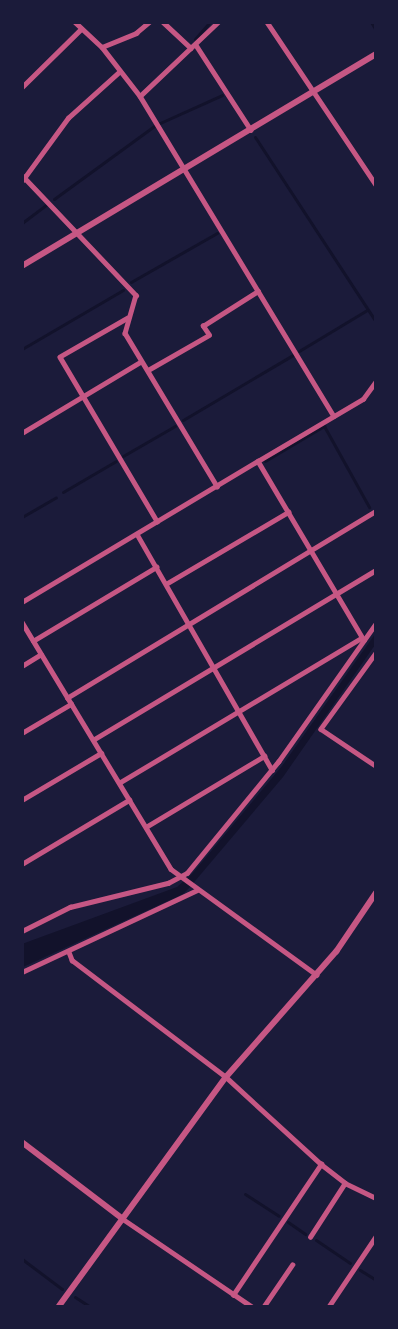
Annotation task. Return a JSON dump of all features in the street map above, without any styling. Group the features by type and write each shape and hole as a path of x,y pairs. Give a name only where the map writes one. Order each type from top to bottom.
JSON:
{"street":[{"path":"75,22 102,47 119,72 140,96 334,416"},
{"path":"102,47 136,32 149,22"},
{"path":"163,22 194,46 251,130"},
{"path":"140,96 218,22"},
{"path":"267,22 376,185"},
{"path":"22,87 81,29"},
{"path":"22,266 376,54"},
{"path":"119,72 68,118 23,178 136,295 125,333 140,362 148,370 217,486"},
{"path":"148,370 209,335 203,326 258,291"},
{"path":"128,318 60,357 158,521"},
{"path":"22,433 140,362"},
{"path":"22,602 363,399 376,382"},
{"path":"258,461 363,639"},
{"path":"67,698 376,511"},
{"path":"166,584 288,512"},
{"path":"137,534 272,770"},
{"path":"33,642 156,567"},
{"path":"93,740 376,570"},
{"path":"22,622 171,869 182,879 317,975"},
{"path":"22,931 70,907 182,879 272,770 376,623"},
{"path":"119,783 363,639"},
{"path":"376,653 321,729 376,766"},
{"path":"22,666 42,654"},
{"path":"22,733 71,704"},
{"path":"22,800 101,753"},
{"path":"146,827 264,756"},
{"path":"22,864 129,800"},
{"path":"22,972 69,952 195,888"},
{"path":"59,1306 226,1077 317,975 376,893"},
{"path":"69,952 72,960 226,1077 321,1164 345,1183 376,1198"},
{"path":"22,1142 123,1218 250,1306"},
{"path":"233,1295 321,1164"},
{"path":"310,1237 345,1183"},
{"path":"329,1306 376,1236"},
{"path":"264,1306 292,1265"}],"shaded area":[{"path":"375,634 375,645 283,777 183,894 23,967 22,944 177,887 192,874 282,766"}],"waterway":[{"path":"195,39 210,22"},
{"path":"371,22 376,30"},
{"path":"160,123 222,95"},
{"path":"54,199 154,126"},
{"path":"255,137 376,322"},
{"path":"22,223 47,204"},
{"path":"131,282 217,233"},
{"path":"22,349 123,290"},
{"path":"299,351 367,310"},
{"path":"183,420 293,355"},
{"path":"123,456 175,426"},
{"path":"265,461 324,426 369,507"},
{"path":"63,492 116,461"},
{"path":"22,517 56,497"},
{"path":"245,1194 279,1216"},
{"path":"288,1222 305,1234"},
{"path":"316,1240 350,1263"},
{"path":"22,1259 62,1289"},
{"path":"360,1270 376,1280"},
{"path":"75,1297 89,1306"}]}
